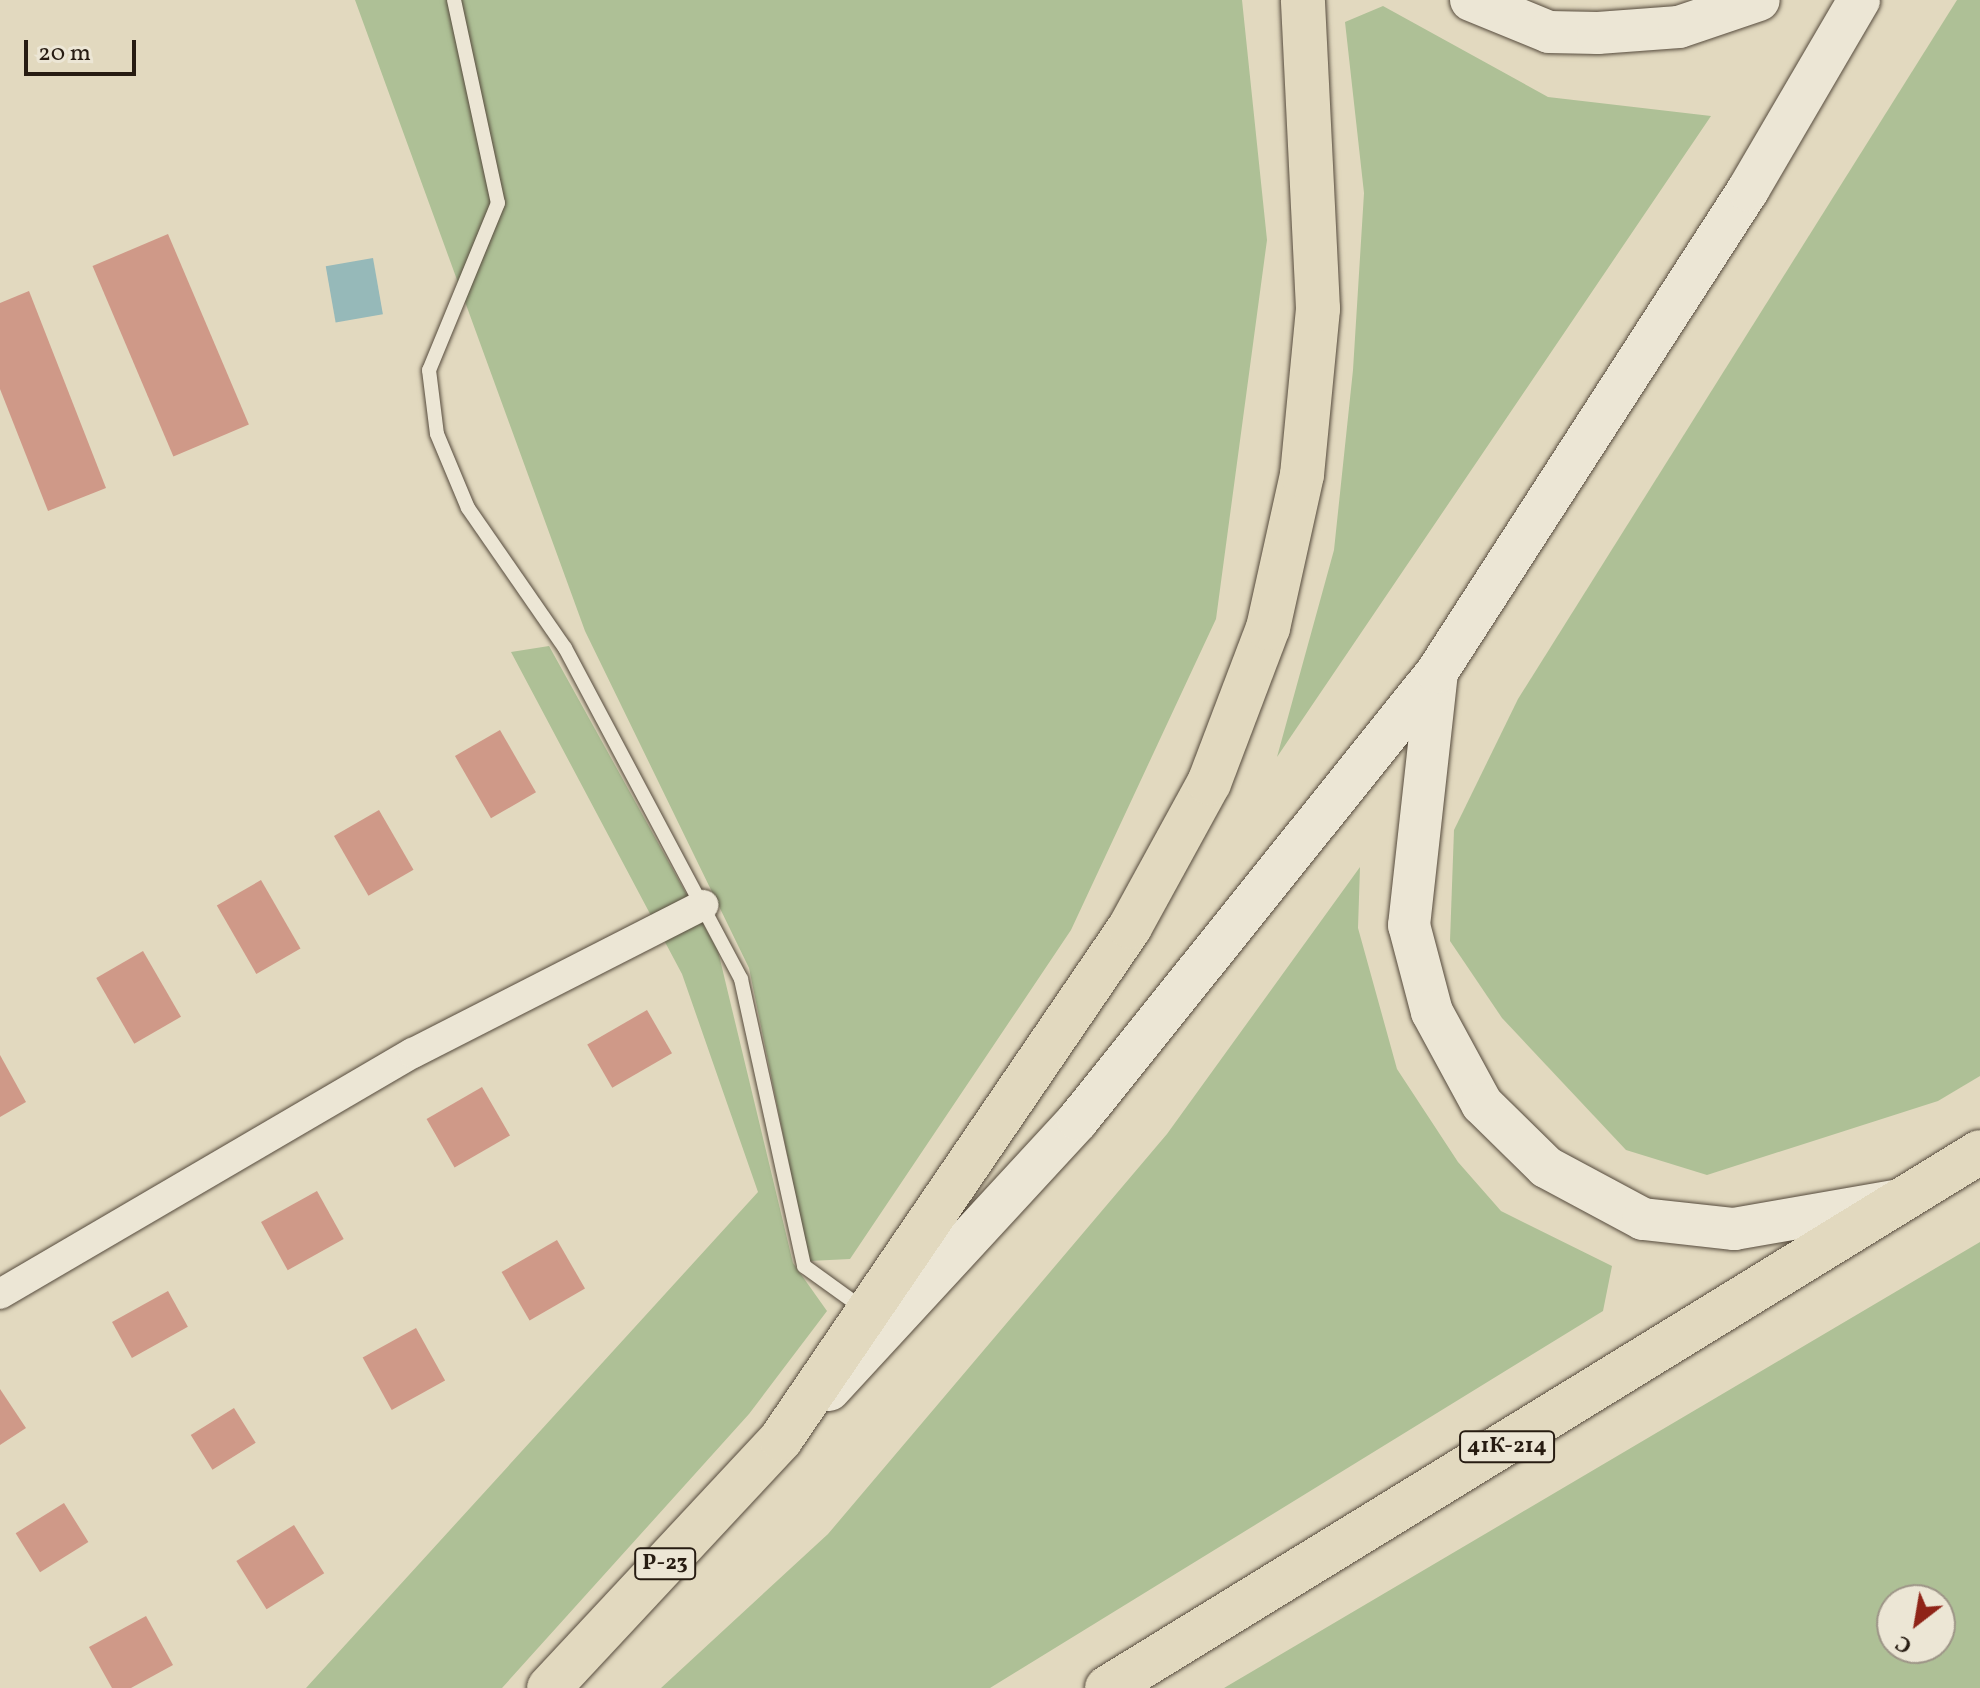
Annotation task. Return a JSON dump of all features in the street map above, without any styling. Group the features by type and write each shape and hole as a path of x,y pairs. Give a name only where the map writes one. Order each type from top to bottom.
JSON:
{"main road":[{"path":"781,1439 865,1311 1130,927 1209,783 1268,628 1302,475 1318,309 1303,0"},
{"path":"1471,0 1549,32 1598,33 1679,27 1759,0"},
{"name":"Р-23","path":"549,1688 1078,1120 1437,672 1748,190 1859,0"},
{"name":"41К-214","path":"1437,672 1409,925 1432,1012 1482,1104 1546,1167 1643,1219 1734,1229 1902,1200"},
{"name":"41К-214","path":"1107,1688 1980,1152"}],"street":[{"path":"0,1294 413,1053 704,905"}],"lane":[{"path":"454,0 498,203 429,370 437,434 468,508 565,648 741,979 804,1266 865,1311"}],"green space":[{"path":"355,0 1242,0 1267,240 1216,619 1071,930 850,1259 809,1261 749,968 585,631"},
{"path":"1957,0 1980,0 1980,1076 1938,1101 1707,1175 1626,1150 1502,1018 1450,941 1454,830 1518,699"},
{"path":"1383,6 1548,97 1711,116 1277,757 1334,550 1353,370 1364,193 1345,22"},
{"path":"549,646 718,951 793,1263 827,1311 749,1414 502,1688 306,1688 758,1192 682,974 511,652"},
{"path":"1360,867 1358,928 1397,1069 1458,1162 1501,1211 1612,1266 1603,1311 990,1688 661,1688 828,1534 1167,1134"},
{"path":"1980,1242 1980,1688 1224,1688"}],"water":[{"path":"373,258 383,314 336,322 326,266"}],"building":[{"path":"168,234 249,425 173,457 93,266"},
{"path":"29,291 106,488 48,511 0,389 0,303"},
{"path":"500,730 536,792 491,818 455,756"},
{"path":"379,810 414,870 368,896 334,836"},
{"path":"261,880 300,948 256,974 217,906"},
{"path":"143,951 181,1017 134,1044 96,978"},
{"path":"647,1010 672,1053 612,1088 587,1044"},
{"path":"0,1055 26,1102 0,1117"},
{"path":"482,1087 510,1135 455,1167 427,1119"},
{"path":"317,1191 344,1239 288,1270 261,1222"},
{"path":"557,1240 585,1288 530,1320 502,1272"},
{"path":"168,1291 188,1327 132,1358 112,1322"},
{"path":"416,1328 445,1380 392,1410 363,1358"},
{"path":"0,1389 26,1428 0,1445"},
{"path":"234,1408 256,1443 212,1470 191,1435"},
{"path":"64,1503 88,1542 40,1572 16,1533"},
{"path":"294,1525 324,1573 267,1609 236,1561"},
{"path":"146,1616 173,1665 131,1688 112,1688 89,1647"}]}
